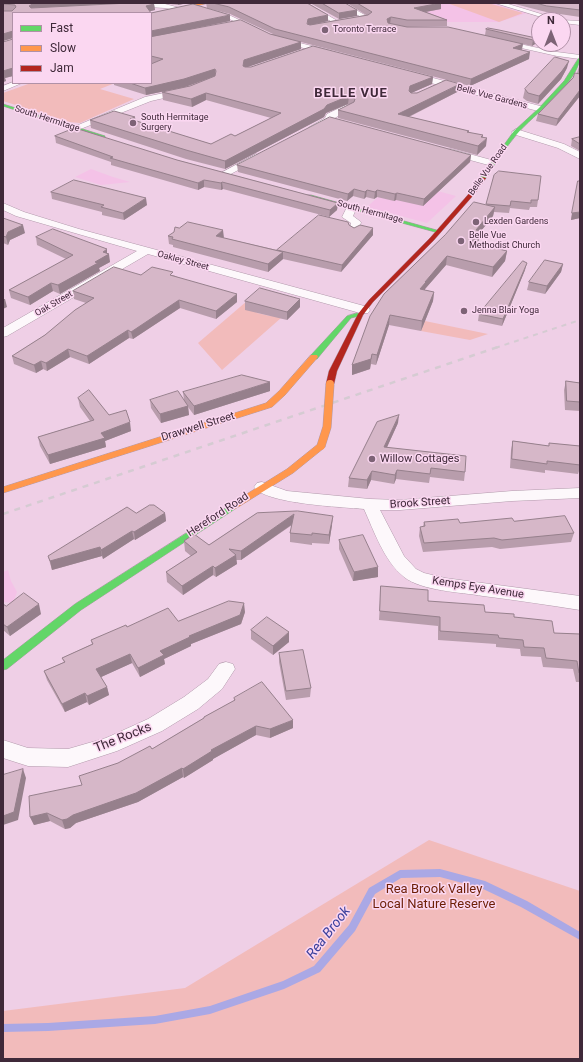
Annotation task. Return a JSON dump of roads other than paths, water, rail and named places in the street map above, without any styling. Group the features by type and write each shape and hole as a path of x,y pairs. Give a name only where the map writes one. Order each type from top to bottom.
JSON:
{"street":[{"path":"152,15 207,3"},
{"path":"302,3 345,22"},
{"path":"324,25 367,18 339,3"},
{"path":"498,3 531,12"},
{"path":"124,5 134,4 181,9"},
{"path":"191,7 222,14 270,36 334,55"},
{"path":"227,26 242,23"},
{"path":"495,41 580,57"},
{"path":"298,53 312,49"},
{"name":"Belle Vue Road","path":"362,312 432,239 437,231 475,190 492,163 516,132 541,109 566,82 580,57"},
{"name":"Belle Vue Gardens","path":"400,72 541,109"},
{"path":"569,75 580,78"},
{"path":"3,89 16,84"},
{"path":"431,89 443,84"},
{"path":"75,128 148,98 193,88"},
{"name":"South Hermitage","path":"3,105 113,140"},
{"path":"304,132 333,120 330,116 346,108 333,108"},
{"path":"516,132 561,146 580,156"},
{"path":"440,149 492,163"},
{"path":"220,173 265,153"},
{"path":"220,173 239,178"},
{"name":"South Hermitage","path":"299,194 437,231"},
{"name":"Oakley Street","path":"3,206 20,214 75,231 362,312"},
{"path":"352,207 347,217 356,222 354,230"},
{"name":"Oak Street","path":"3,333 146,251"},
{"name":"Hereford Road","path":"3,666 78,607 311,456 321,446 327,427 330,384 333,371 362,312"},
{"name":"Drawwell Street","path":"3,490 269,405 282,393 349,316 362,312"},
{"name":"Brook Street","path":"262,487 271,492 287,496 370,504 400,505 512,496 580,493"},
{"name":"Kemps Eye Avenue","path":"370,504 398,562 410,573 424,580 580,603"},
{"name":"The Rocks","path":"3,749 28,757 68,758 110,745 155,725 191,703 215,684 226,669"}],"waterway":[{"name":"Rea Brook","path":"3,1028 48,1027 155,1020 210,1010 284,985 317,969 352,928 372,891 400,874 440,873 482,884 524,904 580,936"}],"railway":[{"path":"497,347 580,320"},
{"path":"3,514 497,347"}],"place":[{"name":"Toronto Terrace","path":"325,30"},
{"name":"South Hermitage Surgery","path":"133,123"},
{"name":"Lexden Gardens","path":"476,222"},
{"name":"Belle Vue Methodist Church","path":"461,241"},
{"name":"Jenna Blair Yoga","path":"464,311"},
{"name":"Willow Cottages","path":"372,459"}],"district":[{"name":"BELLE VUE","path":"351,94"}],"park label":[{"name":"Rea Brook Valley Local Nature Reserve","path":"434,898"}]}
